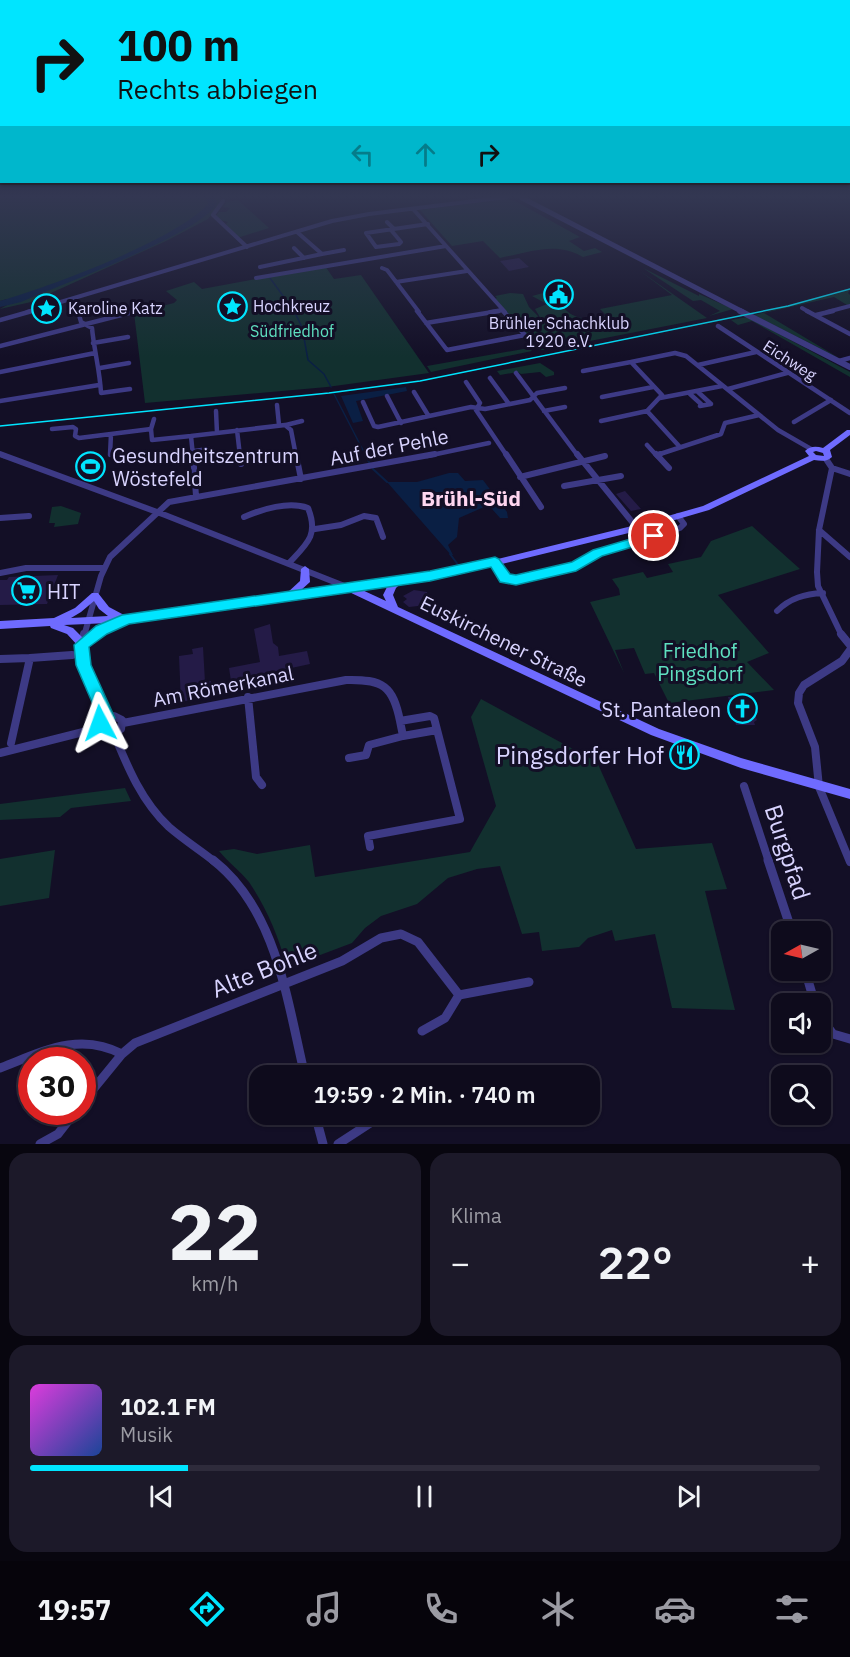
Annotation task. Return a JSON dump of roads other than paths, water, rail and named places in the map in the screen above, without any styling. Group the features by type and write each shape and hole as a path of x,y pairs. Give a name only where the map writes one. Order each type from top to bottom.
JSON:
{"main road":[{"path":"0,625 127,619 461,571 637,528 724,501 812,453 825,454 850,432"},
{"path":"291,594 305,582 305,569"},
{"path":"393,607 388,595 392,586 398,581"},
{"name":"Euskirchener Straße","path":"347,587 689,746 819,787 850,794"},
{"path":"49,624 78,610 95,595 106,611 127,619"},
{"path":"49,624 70,631 82,645 102,630 127,619"}],"street":[{"path":"0,320 236,250"},
{"path":"296,250 304,258"},
{"path":"318,250 322,254"},
{"path":"260,267 342,250"},
{"path":"256,278 420,250"},
{"path":"382,268 387,270 447,350 525,335 450,250"},
{"path":"626,250 839,361 850,369"},
{"path":"396,282 467,270"},
{"path":"74,299 81,322 92,328 93,343 100,368 101,393 130,389"},
{"path":"816,315 850,306"},
{"path":"802,308 850,334"},
{"path":"426,323 502,310"},
{"path":"0,346 133,312"},
{"name":"Eichweg","path":"718,326 850,413"},
{"path":"93,343 128,337"},
{"path":"804,343 850,369"},
{"path":"698,365 756,352"},
{"path":"0,372 95,353"},
{"path":"583,371 675,353 686,356 759,416 812,453"},
{"path":"839,361 850,358"},
{"path":"630,362 662,395 660,398"},
{"path":"100,368 129,363"},
{"path":"516,373 637,528"},
{"path":"728,389 787,373"},
{"path":"490,378 509,405"},
{"path":"466,382 480,403 476,410 490,434 541,507"},
{"path":"0,401 99,386"},
{"path":"601,421 646,411 660,398 722,386"},
{"path":"602,397 653,387"},
{"path":"363,402 374,426 423,420 428,415 509,405 531,400 537,393 565,388"},
{"path":"414,392 428,415"},
{"path":"690,394 701,404 700,406 711,404 698,392"},
{"path":"387,396 401,423"},
{"path":"794,422 831,400"},
{"path":"277,405 282,425 291,430 301,479"},
{"path":"544,411 565,407"},
{"path":"216,411 217,433"},
{"path":"646,411 679,446"},
{"path":"657,455 721,434 725,423 759,416"},
{"path":"154,419 151,429 152,440 302,421"},
{"path":"52,429 73,427 76,429 75,436 78,438 151,429"},
{"path":"778,430 785,427"},
{"path":"237,430 241,464"},
{"path":"110,455 111,434"},
{"path":"191,436 196,496"},
{"name":"Auf der Pehle","path":"104,568 110,557 173,500 301,479 489,443"},
{"path":"648,445 669,468"},
{"path":"0,454 158,512 347,587"},
{"path":"825,454 832,468 819,530 818,586 837,627 850,645"},
{"path":"520,477 605,456"},
{"path":"832,468 850,474"},
{"path":"564,486 621,476"},
{"path":"244,517 252,513 301,505 308,508 315,529 313,536 289,563"},
{"path":"315,529 345,524 370,515 376,518 382,537"},
{"path":"0,518 29,516"},
{"path":"495,562 505,578 512,581 548,574 576,566 600,552 680,528 684,524 678,516"},
{"path":"819,530 850,557"},
{"path":"0,573 26,568 104,568 82,645 84,665 107,718"},
{"path":"777,611 783,603 808,594 823,593"},
{"path":"850,650 842,661 804,685 799,693 798,703 815,747 819,787 850,862"},
{"path":"0,659 72,655"},
{"path":"11,743 30,658"},
{"name":"Am Römerkanal","path":"123,723 249,697 355,679 388,689 394,696 400,721"},
{"path":"249,697 256,777 262,785"},
{"path":"118,716 123,723 121,729 114,734 104,735 99,728 100,723 107,718 118,716"},
{"path":"370,847 368,836 460,819 432,716 400,721 403,736"},
{"path":"0,753 99,728"},
{"path":"349,758 366,755 369,745 437,730"},
{"path":"114,734 132,778 151,807 179,836 206,853 223,868 252,904 264,926 282,984 302,1065"},
{"name":"Burgpfad","path":"744,786 788,921"},
{"name":"Alte Bohle","path":"96,1086 122,1054 135,1043 342,960 381,938 401,934 418,942 459,995"},
{"path":"422,1031 443,1021 459,995 529,982"},
{"path":"831,1031 850,1040"},
{"path":"0,1068 75,1043 94,1041 110,1046 122,1054"},
{"path":"42,1144 58,1134 65,1125"},
{"path":"318,1125 323,1144"},
{"path":"338,1144 367,1125"}],"water":[{"path":"134,250 143,250 21,302 0,307 0,301"},
{"path":"406,387 407,391 356,401 363,421 353,423 341,396"},
{"path":"449,473 458,473 465,481 483,480 507,512 508,518 500,518 492,509 484,507 459,518 457,537 448,545 453,555 387,482 417,482"}],"waterway":[{"path":"270,278 294,311 302,327 308,360 324,374 331,387"},
{"path":"334,394 366,456"},
{"path":"366,456 370,464"},
{"path":"373,469 387,482"},
{"path":"450,554 459,566"}],"tram line":[{"path":"0,426 329,393 420,381 788,306 850,289"}],"place":[{"name":"Brühler Schachklub 1920 e.V.","path":"559,295"},
{"name":"Hochkreuz","path":"232,306"},
{"name":"Karoline Katz","path":"47,308"},
{"name":"Gesundheitszentrum Wöstefeld","path":"91,467"},
{"name":"HIT","path":"26,591"},
{"name":"St. Pantaleon","path":"742,709"},
{"name":"Pingsdorfer Hof","path":"685,755"}],"district":[{"name":"Brühl-Süd","path":"471,498"}],"park label":[{"name":"Südfriedhof","path":"292,331"},
{"name":"Friedhof Pingsdorf","path":"700,662"}]}
